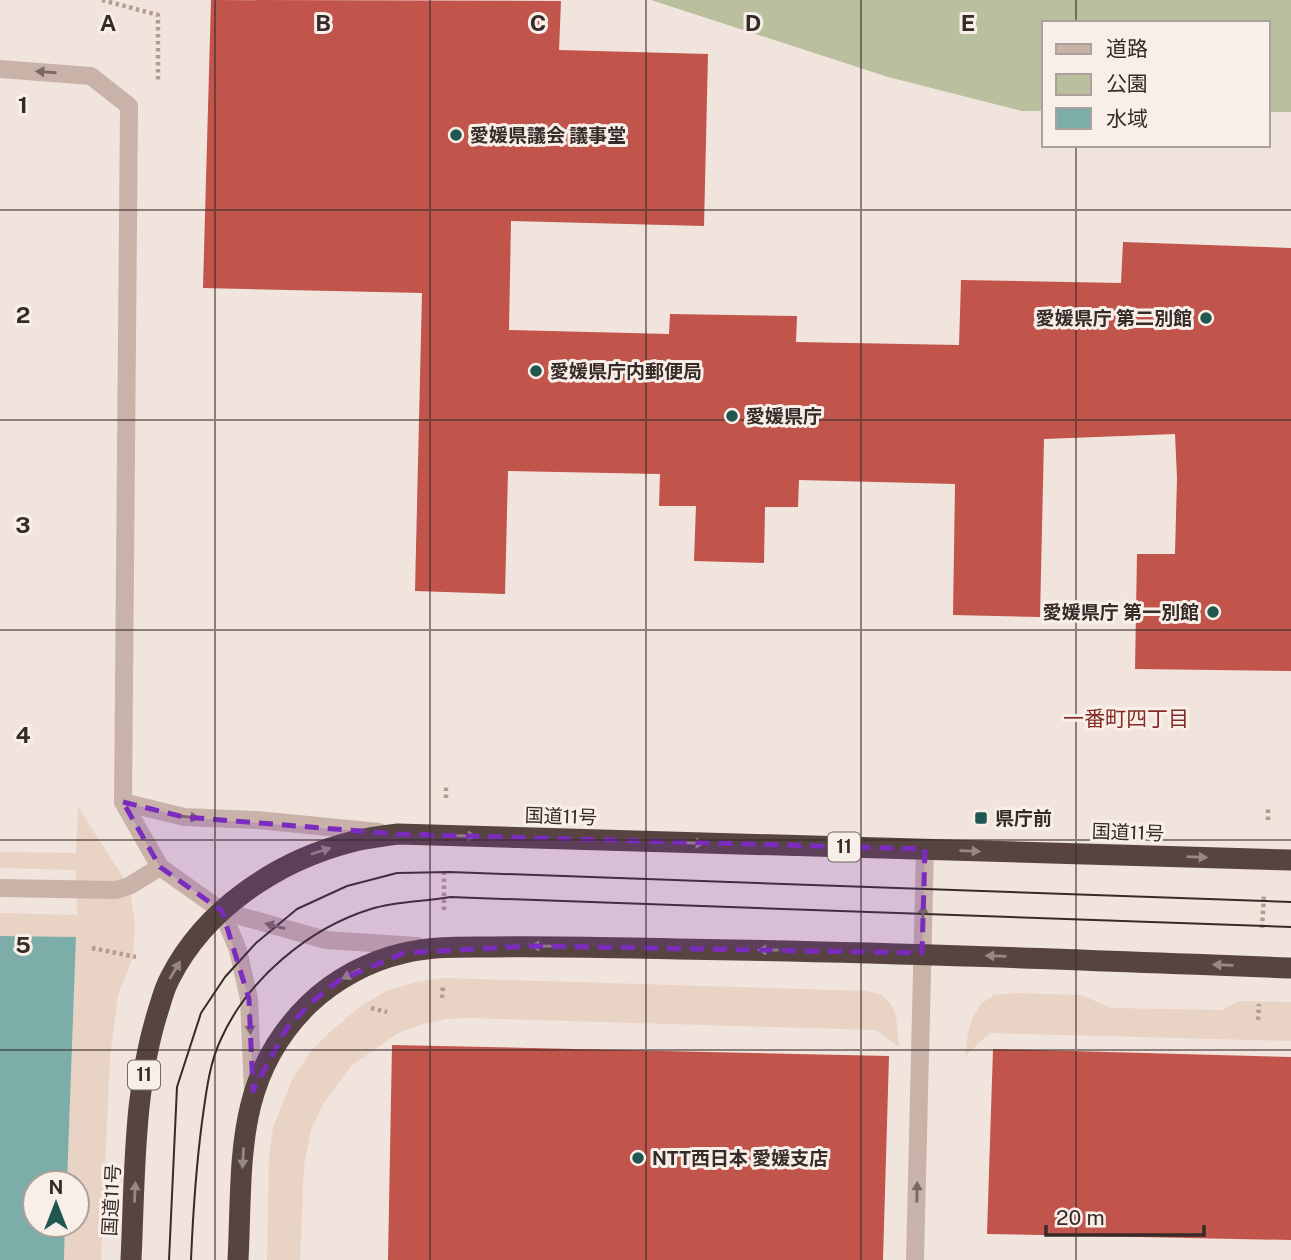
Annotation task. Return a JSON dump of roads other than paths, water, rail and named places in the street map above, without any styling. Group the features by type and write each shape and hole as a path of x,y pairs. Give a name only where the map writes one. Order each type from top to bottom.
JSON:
{"highway":[{"name":"国道11号","path":"131,1260 139,1110 146,1059 155,1021 173,973 194,938 222,911 265,877 307,856 351,841 398,834 1291,860"},
{"path":"238,1260 245,1125 253,1091 268,1058 286,1028 328,989 369,964 404,953 441,948 532,946 922,953 1291,968"}],"street":[{"path":"0,69 92,76 129,106 123,802 160,867 222,911 326,940 441,948"},
{"path":"123,802 184,817 257,820 398,834"},
{"path":"915,1260 925,849"},
{"path":"0,888 116,890 129,886 160,867"},
{"path":"222,911 239,950 249,999 253,1091"}],"water":[{"path":"0,936 76,937 68,1169 21,1169 21,1239 65,1239 64,1260 0,1260"}],"tram line":[{"path":"169,1260 177,1087 201,1013 225,977 256,943 297,909 347,886 397,873 450,872 1291,902"},
{"path":"191,1260 202,1122 211,1069 221,1039 247,996 283,959 325,929 371,909 450,897 1291,927"}],"place":[{"name":"愛媛県議会 議事堂","path":"456,135"},
{"name":"愛媛県庁 第二別館","path":"1206,318"},
{"name":"愛媛県庁内郵便局","path":"536,371"},
{"name":"愛媛県庁","path":"732,416"},
{"name":"愛媛県庁 第一別館","path":"1213,612"},
{"name":"県庁前","path":"981,818"},
{"name":"NTT西日本 愛媛支店","path":"638,1158"}],"district":[{"name":"一番町四丁目","path":"1126,719"}]}
